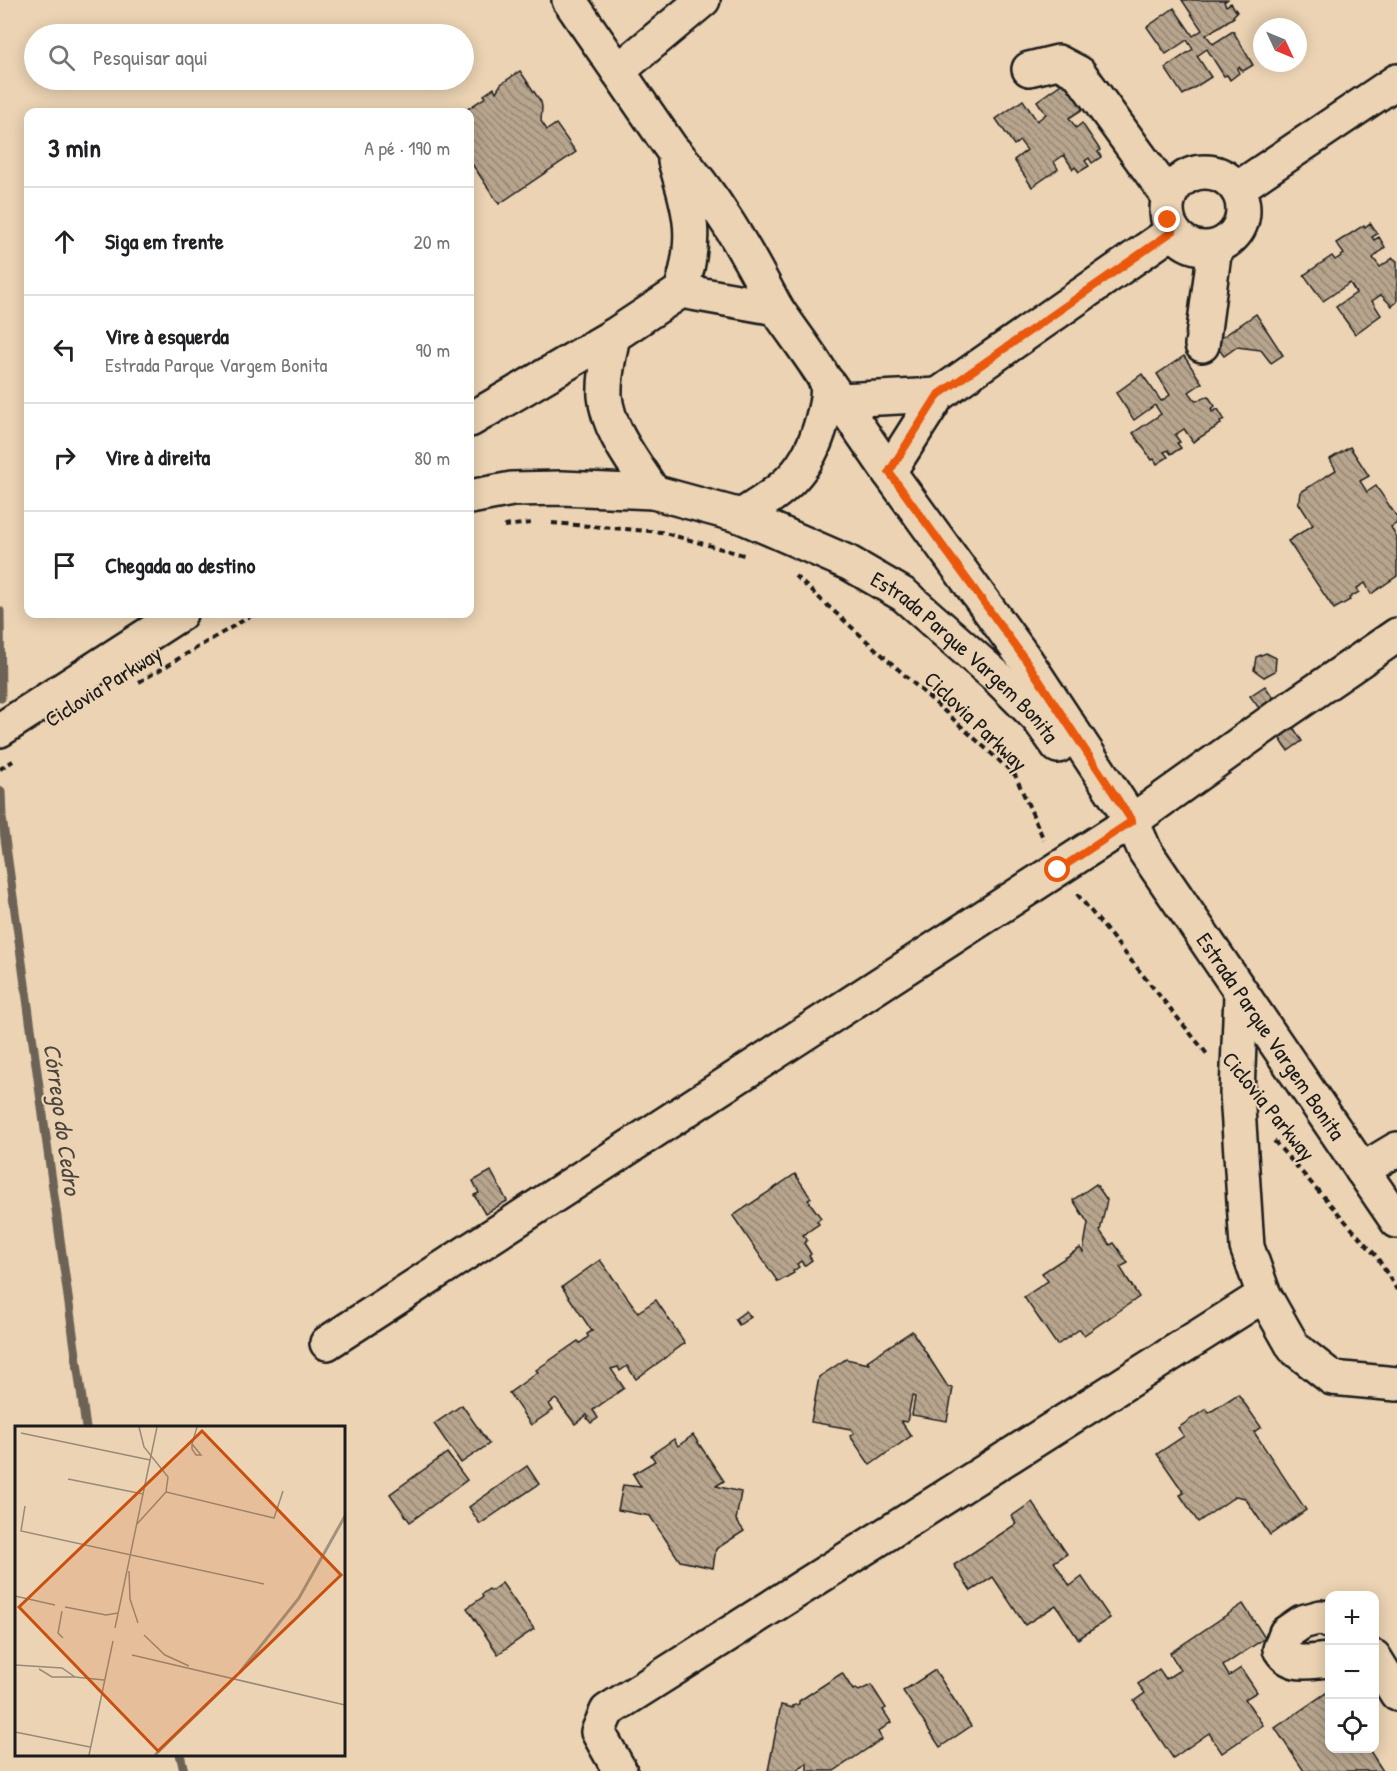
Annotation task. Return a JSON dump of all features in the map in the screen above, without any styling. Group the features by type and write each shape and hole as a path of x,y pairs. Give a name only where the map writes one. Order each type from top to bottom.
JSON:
{"street":[{"path":"474,418 613,336 681,291 692,249 692,226 687,199 671,148 569,0"},
{"path":"618,71 703,0"},
{"path":"1029,69 1058,62 1079,72 1169,197"},
{"path":"1237,189 1397,81"},
{"name":"Estrada Parque Vargem Bonita","path":"671,148 716,202 751,260 776,308 889,472 1027,662 1124,826"},
{"path":"1207,172 1229,180 1237,189 1242,200 1243,212 1235,234 1226,242 1215,247 1191,246 1173,231 1168,220 1169,197 1175,186 1184,178 1195,173 1207,172"},
{"path":"889,472 938,395 1173,231"},
{"path":"1202,345 1215,247"},
{"path":"681,291 776,308"},
{"path":"613,336 606,372 605,398 609,415 616,431 653,492"},
{"path":"741,516 777,493 799,472 816,444 826,408 834,391 938,395"},
{"path":"474,496 512,489 562,488 653,492"},
{"name":"Estrada Parque Vargem Bonita","path":"653,492 741,516 849,563 903,595 997,677 1038,718 1145,851 1397,1221"},
{"path":"0,730 174,618"},
{"path":"327,1343 1058,870 1397,635"},
{"path":"1241,995 1237,1093 1247,1247 1264,1295 1294,1348 1332,1378 1397,1384"},
{"path":"1362,1170 1397,1149"},
{"path":"620,1771 598,1732 607,1711 1264,1295"},
{"path":"1325,1620 1321,1617 1302,1622 1286,1633 1280,1649 1286,1659 1294,1662 1325,1660"},
{"path":"1379,1665 1397,1694"}],"path":[{"path":"547,522 662,532 752,558"},
{"path":"503,526 536,523"},
{"name":"Ciclovia Parkway","path":"794,575 1015,775 1058,870 1237,1093"},
{"name":"Ciclovia Parkway","path":"136,684 247,618"},
{"path":"0,769 19,757"},
{"name":"Ciclovia Parkway","path":"1270,1135 1377,1257 1397,1290"}],"building":[{"path":"1182,0 1227,0 1224,2 1226,6 1231,3 1237,12 1234,17 1206,35 1213,44 1233,31 1253,65 1243,71 1239,67 1237,69 1239,73 1230,80 1227,75 1224,76 1207,49 1197,56 1211,77 1183,95 1165,68 1193,49 1187,40 1166,54 1147,27 1174,8 1193,36 1202,30"},
{"path":"520,71 541,102 541,121 547,130 556,124 576,152 499,204 474,167 474,108 469,108 486,97 484,95 494,88 496,92 501,84"},
{"path":"1064,82 1083,109 1069,118 1076,128 1082,123 1100,150 1098,152 1101,157 1092,163 1089,158 1085,161 1089,166 1079,172 1075,167 1073,169 1064,155 1054,162 1058,169 1032,187 1014,160 1027,150 1020,141 1014,145 996,119 1023,100 1037,121 1046,114 1037,101"},
{"path":"1370,223 1377,234 1372,237 1374,240 1379,237 1385,247 1373,258 1380,267 1393,258 1397,261 1397,302 1392,306 1381,295 1372,301 1381,315 1355,334 1336,307 1356,293 1350,283 1323,301 1304,275 1332,256 1335,260 1344,254 1336,243"},
{"path":"1256,314 1283,355 1271,363 1261,350 1237,347 1224,356 1214,343"},
{"path":"1184,356 1202,383 1189,392 1196,401 1208,396 1215,406 1211,409 1212,412 1218,409 1224,419 1220,422 1221,424 1193,442 1184,429 1175,435 1181,448 1171,454 1168,450 1164,452 1168,457 1157,464 1133,433 1161,414 1155,405 1134,420 1116,393 1142,374 1161,401 1170,395 1157,374"},
{"path":"1350,447 1369,476 1360,481 1367,492 1376,486 1397,517 1397,523 1391,527 1397,539 1397,576 1371,594 1365,583 1357,588 1359,592 1349,598 1350,600 1334,609 1288,541 1313,525 1298,502 1301,492 1336,470 1330,459"},
{"path":"1266,653 1276,658 1275,671 1264,677 1254,670 1256,657"},
{"path":"1265,686 1279,706 1265,716 1250,696"},
{"path":"1291,724 1302,741 1288,751 1277,734"},
{"path":"491,1171 507,1201 485,1214 474,1195 479,1193 473,1181"},
{"path":"795,1174 811,1198 808,1200 821,1218 817,1221 819,1224 803,1235 807,1240 804,1243 812,1260 804,1266 801,1261 797,1264 799,1267 793,1271 794,1273 778,1282 733,1216"},
{"path":"1096,1184 1107,1200 1100,1231 1110,1245 1114,1243 1128,1263 1120,1267 1139,1297 1084,1335 1080,1329 1057,1345 1024,1297 1048,1281 1042,1273 1080,1248 1083,1252 1088,1223 1073,1200"},
{"path":"600,1260 638,1312 656,1300 685,1343 636,1379 627,1366 620,1371 618,1367 611,1369 624,1388 593,1410 598,1418 591,1423 587,1415 575,1424 556,1399 549,1404 553,1410 531,1425 509,1393 538,1372 536,1370 578,1341 580,1343 588,1337 587,1334 592,1331 562,1287"},
{"path":"746,1311 751,1317 739,1325 735,1319"},
{"path":"912,1331 948,1387 953,1388 947,1421 912,1415 915,1397 912,1396 907,1422 901,1421 911,1436 870,1465 850,1436 854,1433 851,1429 811,1422 819,1377 846,1359 869,1364 867,1361"},
{"path":"1238,1394 1261,1427 1254,1432 1306,1510 1270,1535 1245,1498 1236,1496 1198,1522 1180,1495 1184,1493 1157,1454 1184,1436 1178,1428 1206,1409 1209,1413"},
{"path":"462,1405 489,1444 461,1463 434,1424"},
{"path":"693,1435 724,1481 716,1486 741,1492 736,1520 744,1531 716,1549 713,1568 680,1561 650,1516 618,1510 623,1485 641,1487 633,1474 655,1461 651,1455 674,1439 678,1446"},
{"path":"447,1453 467,1480 410,1522 390,1494"},
{"path":"527,1466 539,1484 480,1524 469,1507"},
{"path":"1032,1502 1067,1554 1054,1562 1070,1586 1082,1577 1110,1618 1078,1639 1056,1605 1025,1625 993,1577 971,1591 954,1565 1016,1524 1012,1516"},
{"path":"502,1583 534,1629 498,1654 467,1608 483,1597 482,1594 489,1589 491,1591"},
{"path":"1243,1604 1265,1638 1223,1666 1229,1676 1241,1668 1257,1692 1245,1699 1263,1725 1222,1753 1209,1733 1173,1758 1134,1701 1145,1693 1138,1684 1159,1669 1166,1679 1180,1670 1170,1653"},
{"path":"935,1670 971,1726 940,1747 903,1691"},
{"path":"842,1673 853,1690 859,1691 871,1685 886,1708 883,1710 891,1722 878,1732 882,1739 834,1771 807,1771 807,1763 798,1771 768,1771 781,1705 793,1708 792,1706 799,1704 799,1701"},
{"path":"1325,1694 1325,1753 1371,1753 1383,1771 1304,1771 1275,1728"}],"waterway":[{"path":"0,611 1,698"},
{"name":"Córrego do Cedro","path":"1,791 2,817 86,1426"},
{"name":"Córrego do Cedro","path":"180,1756 184,1771"}],"route":[{"path":"1058,870 1132,821 1027,662 889,472 938,395 1173,231 1168,220"}]}
